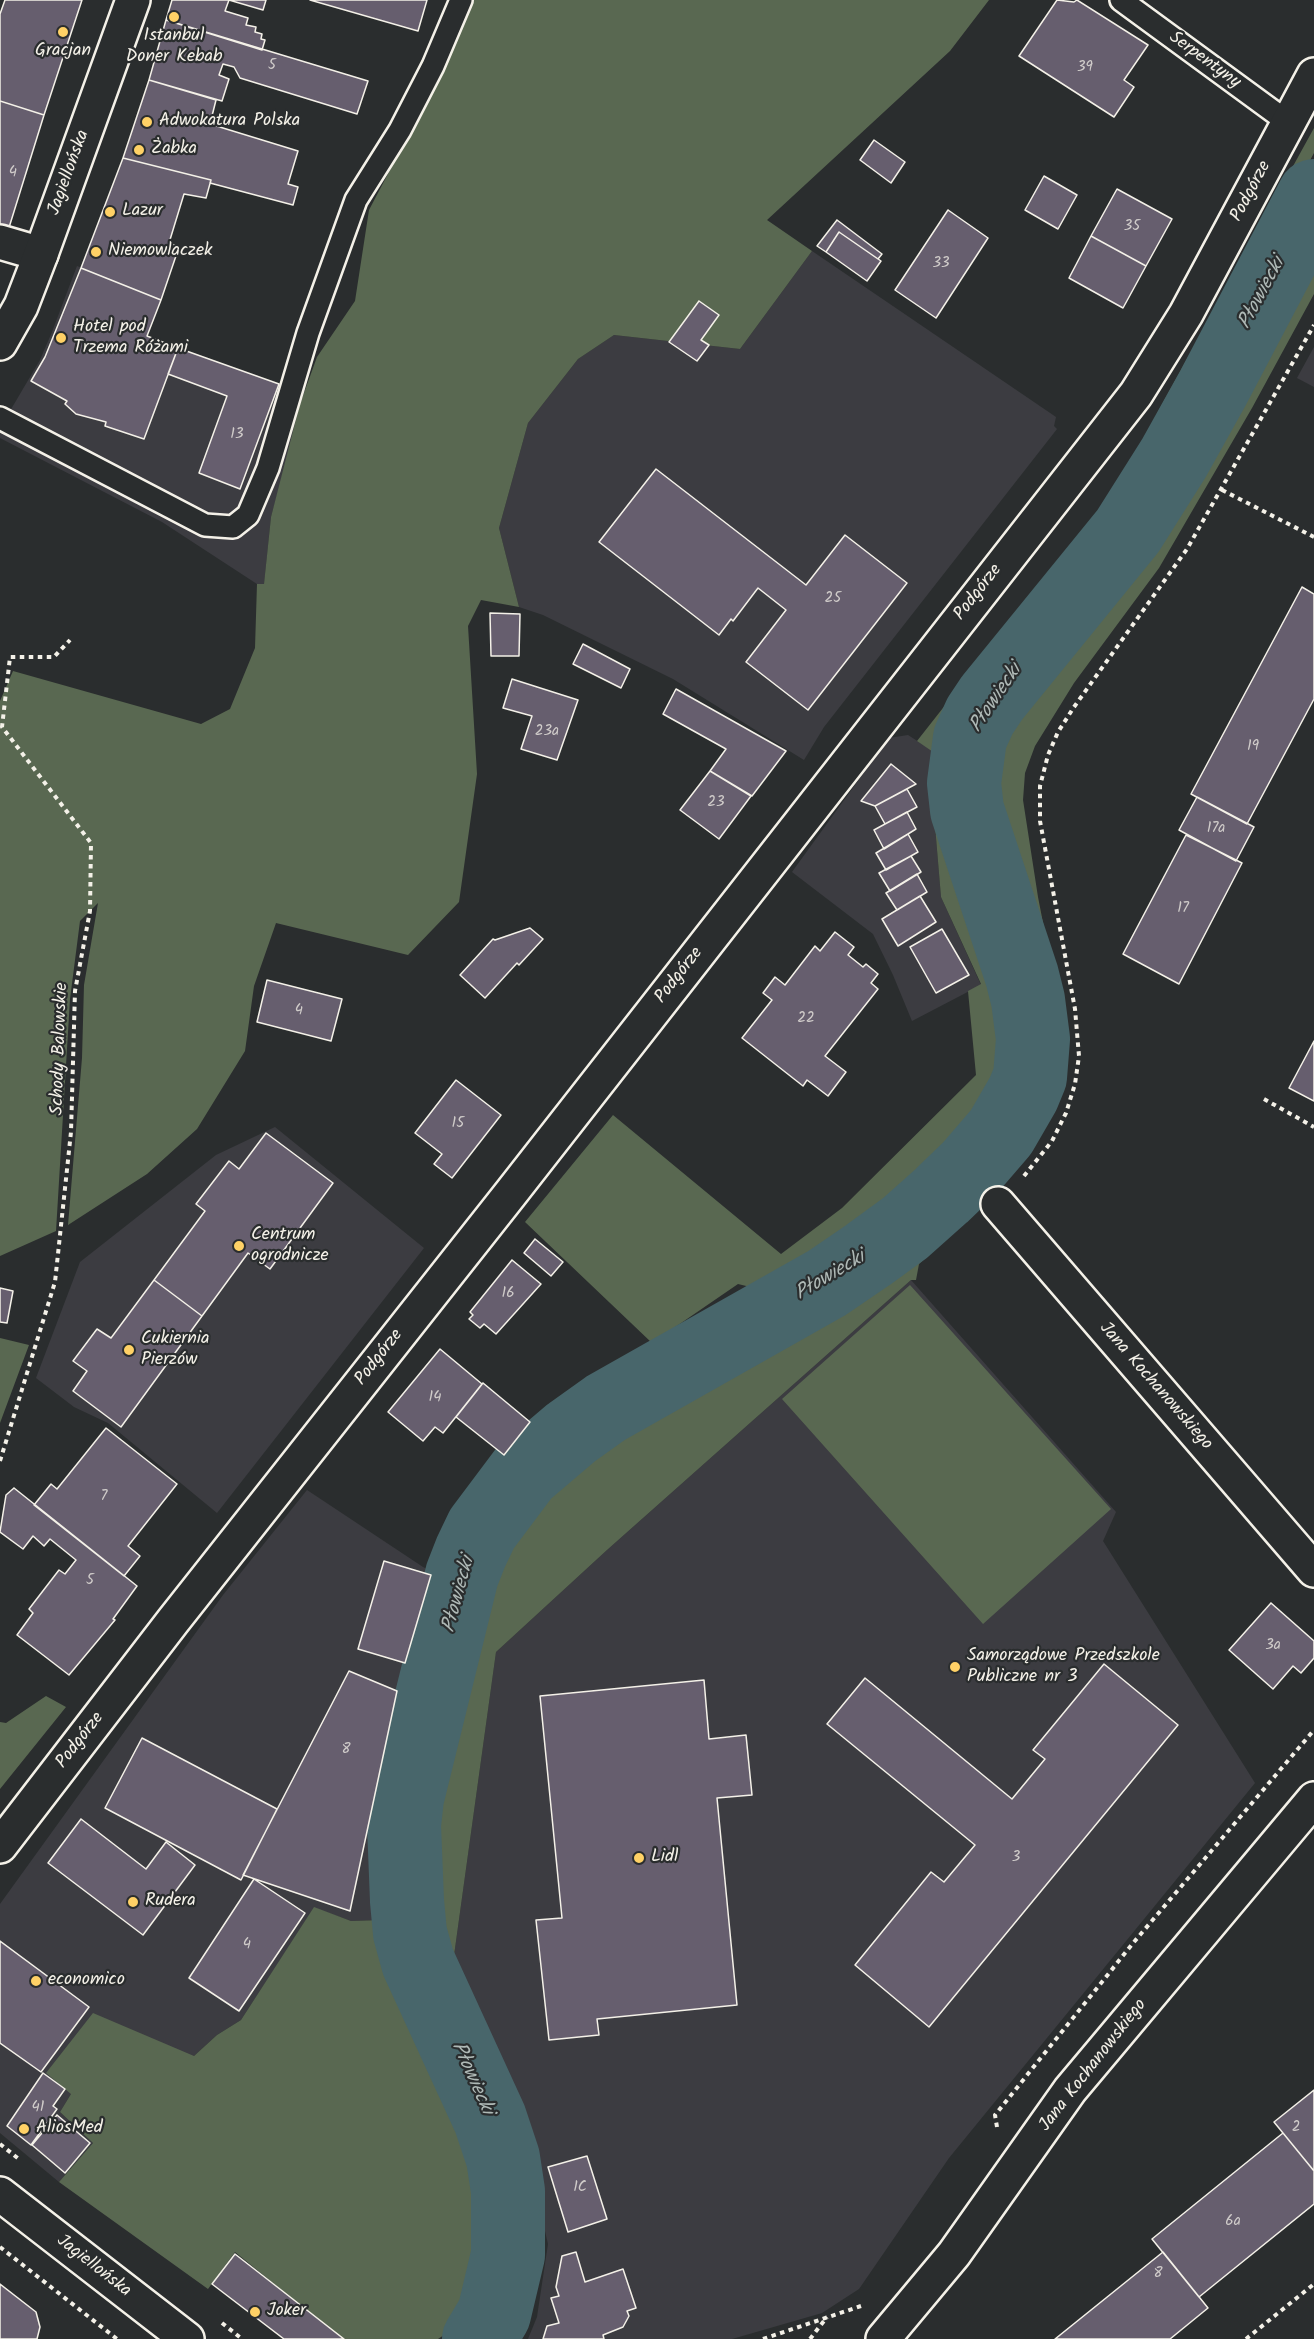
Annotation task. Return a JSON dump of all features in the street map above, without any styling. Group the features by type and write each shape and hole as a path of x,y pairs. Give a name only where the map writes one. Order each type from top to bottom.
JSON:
{"street":[{"name":"Jagiellońska","path":"0,343 21,306 133,0"},
{"name":"Podgórze","path":"0,1846 173,1621 1136,394 1186,314 1314,75"},
{"path":"0,242 41,254"},
{"name":"Jana Kochanowskiego","path":"998,1204 1314,1570"},
{"name":"Jana Kochanowskiego","path":"883,2339 954,2254 1070,2090 1314,1799"},
{"name":"Jagiellońska","path":"0,2194 183,2338"}],"lane":[{"path":"0,418 205,525 233,527 248,515 268,468 308,333 356,200 400,130 433,66 461,0"},
{"name":"Serpentyny","path":"1121,0 1288,123"}],"path":[{"path":"998,1204 1042,1154 1059,1128 1071,1098 1079,1056 1069,974 1040,821 1040,786 1047,755 1074,707 1165,582 1222,490 1314,325"},
{"path":"1222,490 1314,537"},
{"name":"Schody Balowskie","path":"0,1461 56,1282 71,1132 75,991 90,911 91,843 2,727 10,657 54,657 70,639"},
{"path":"1264,1099 1314,1127"},
{"path":"0,2247 117,2339"},
{"path":"1246,2339 1314,2284"},
{"path":"810,2339 828,2317"}],"shaded area":[{"path":"812,251 1056,417 1054,426 1057,429 824,727 804,760 673,679 543,615 519,607 499,528 528,423 578,359 614,335 740,349"},
{"path":"77,266 161,300 147,336 279,384 306,389 271,517 264,585 257,584 162,522 0,438 0,428 40,360"},
{"path":"1314,347 1314,387 1297,378"},
{"path":"908,735 936,753 932,790 941,897 981,985 912,1021 873,934 792,872 889,738"},
{"path":"275,1127 424,1248 217,1513 108,1423 74,1407 36,1378 80,1262 216,1155"},
{"path":"911,1280 1116,1512 1103,1541 1255,1783 949,2158 859,2289 822,2313 732,2339 528,2339 537,2317 548,2244 521,2127 452,1970 496,1652 607,1550"},
{"path":"307,1490 435,1573 405,1688 376,1853 381,1920 351,1921 314,1908 241,2020 217,2035 194,2056 71,2094 60,2112 93,2143 59,2182 0,2133 0,1904 223,1595"}],"green space":[{"path":"473,0 989,0 950,51 767,220 812,251 740,349 614,335 578,359 528,423 499,528 519,607 481,600 468,626 477,774 459,902 408,955 276,923 254,986 245,1051 197,1129 147,1174 68,1225 82,1058 84,985 98,903 80,921 70,999 56,1231 0,1256 0,701 13,671 201,724 230,709 255,648 257,584 264,584 271,517 300,404 317,357 355,301 369,210 431,92"},
{"path":"1314,128 1314,153 1134,483 1088,540 966,703 948,761 947,820 992,940 1009,1003 1013,1059 1009,1076 917,1185 767,1291 738,1284 652,1343 525,1222 613,1115 781,1254 842,1208 976,1075 968,991 981,984 941,897 932,790 936,754 917,741 1049,573 1114,497 1160,408"},
{"path":"1314,239 1314,294 1252,408 1159,568 1074,683 1035,746 1025,773 1023,800 1038,897 1059,1005 1065,1054 1052,1112 998,1188 919,1264 916,1280 911,1280 607,1550 496,1652 452,1970 430,1915 444,1759 479,1595 498,1544 522,1503 567,1459 870,1286 977,1196 1045,1110 1055,1049 1033,926 1004,842 986,800 985,761 998,721 1064,642 1166,509"},
{"path":"910,1285 1111,1509 983,1624 782,1399"},
{"path":"0,1338 29,1345 0,1423"},
{"path":"46,1696 66,1707 0,1789 0,1722 6,1723"},
{"path":"314,1907 351,1921 381,1920 411,1999 445,2060 468,2122 483,2183 481,2226 468,2297 444,2335 438,2339 342,2339 235,2252 208,2289 59,2182 93,2143 60,2112 71,2094 46,2073 93,2013 194,2056 217,2035 241,2020"}],"building":[{"path":"5,0 82,0 44,115 0,101 0,14"},
{"path":"172,0 229,0 225,11 248,18 246,25 256,27 255,32 262,34 261,39 265,40 262,50 166,20"},
{"path":"229,0 266,0 263,10"},
{"path":"310,0 427,0 418,31"},
{"path":"1057,0 1074,2 1077,0 1148,45 1124,80 1134,87 1114,117 1019,56"},
{"path":"166,20 368,81 357,114 240,78 234,67 223,64 219,75 229,79 222,101 149,80"},
{"path":"149,80 216,100 210,124 298,151 288,184 298,187 293,205 210,183 211,180 123,158"},
{"path":"0,101 44,115 7,234 0,231"},
{"path":"874,140 905,162 891,183 860,160"},
{"path":"123,158 211,180 206,198 184,194 169,243 179,247 161,300 81,268"},
{"path":"1044,176 1077,195 1058,229 1025,210"},
{"path":"1117,189 1172,219 1146,266 1091,236"},
{"path":"948,210 988,238 936,318 895,290"},
{"path":"837,220 882,254 878,259 839,232 826,252 817,246"},
{"path":"839,232 881,261 867,281 826,252"},
{"path":"1091,236 1146,266 1123,308 1069,278"},
{"path":"81,268 161,300 147,336 178,348 144,439 105,426 106,422 76,414 65,404 67,401 31,381 45,357"},
{"path":"699,301 719,315 701,340 709,345 697,361 669,342"},
{"path":"178,348 279,384 240,489 199,473 227,396 168,374"},
{"path":"656,469 806,585 845,535 907,583 808,710 746,662 786,610 758,588 733,621 731,619 719,635 599,542"},
{"path":"1302,587 1314,594 1314,699 1247,824 1191,794"},
{"path":"490,613 520,614 519,656 491,656"},
{"path":"583,644 630,669 621,688 573,664"},
{"path":"512,679 578,700 557,760 521,749 532,716 503,708"},
{"path":"676,689 786,751 752,796 710,771 726,749 663,714"},
{"path":"891,764 916,784 875,806 861,801"},
{"path":"710,771 751,796 719,839 680,810"},
{"path":"907,789 917,807 885,824 875,806"},
{"path":"1197,797 1254,827 1236,861 1179,830"},
{"path":"907,812 916,829 884,849 874,830"},
{"path":"908,834 918,852 886,870 876,853"},
{"path":"1186,835 1242,863 1179,984 1123,954"},
{"path":"911,856 921,872 890,891 879,873"},
{"path":"917,874 927,892 897,910 886,893"},
{"path":"920,896 936,922 898,946 882,919"},
{"path":"530,928 543,939 485,998 460,975 493,939"},
{"path":"942,929 969,975 936,993 910,947"},
{"path":"835,932 854,947 848,955 863,967 866,964 878,974 871,983 878,989 825,1056 846,1072 828,1096 807,1080 803,1086 742,1038 772,1000 763,993 775,977 785,985 815,946 820,951"},
{"path":"267,980 342,999 331,1041 257,1022"},
{"path":"1314,1041 1314,1101 1289,1088"},
{"path":"456,1080 501,1115 452,1178 434,1164 442,1154 415,1133"},
{"path":"266,1133 333,1183 270,1269 248,1253 202,1316 154,1280 205,1211 196,1204 229,1161 239,1169"},
{"path":"535,1239 563,1262 551,1276 524,1253"},
{"path":"512,1260 541,1284 496,1334 484,1324 480,1328 469,1319 473,1315 470,1312"},
{"name":"Cukiernia Pierzów","path":"154,1280 202,1316 121,1427 73,1391 87,1371 73,1361 97,1329 111,1338"},
{"path":"0,1288 13,1291 7,1323 0,1322"},
{"path":"440,1349 482,1384 443,1433 435,1427 423,1441 388,1412"},
{"path":"483,1383 530,1422 504,1455 456,1417"},
{"path":"106,1428 177,1484 128,1546 140,1556 124,1576 34,1505 51,1484 57,1489"},
{"path":"14,1488 137,1586 113,1619 115,1620 69,1675 17,1635 33,1613 29,1609 59,1570 65,1574 76,1560 50,1539 44,1546 33,1536 23,1549 0,1532 6,1495"},
{"path":"384,1561 431,1575 405,1663 358,1649"},
{"path":"1271,1603 1314,1641 1314,1658 1301,1673 1293,1666 1273,1689 1229,1650"},
{"path":"1104,1664 1178,1725 929,2027 855,1965 931,1872 944,1882 975,1845 827,1724 865,1678 1012,1799 1045,1759 1033,1750"},
{"path":"349,1671 397,1691 350,1911 243,1875"},
{"name":"Lidl","path":"704,1680 709,1739 746,1735 752,1795 717,1798 737,2005 597,2019 599,2035 549,2040 536,1920 562,1918 540,1696"},
{"path":"142,1738 277,1809 241,1880 105,1808"},
{"name":"Rudera","path":"81,1819 146,1869 166,1842 195,1865 143,1935 48,1863"},
{"path":"254,1879 305,1913 239,2011 189,1978"},
{"path":"0,1941 89,2007 41,2072 0,2043"},
{"path":"43,2073 65,2089 53,2106 57,2109 31,2145 7,2126"},
{"path":"1314,2090 1314,2171 1274,2122"},
{"path":"57,2115 90,2143 65,2173 32,2145"},
{"path":"1283,2133 1314,2171 1314,2204 1199,2297 1152,2239"},
{"path":"587,2156 607,2219 568,2232 548,2167"},
{"path":"576,2252 585,2282 623,2269 636,2308 627,2311 629,2316 623,2327 603,2335 604,2339 543,2339 547,2326 559,2323 551,2298 559,2296 556,2287 562,2256"},
{"path":"1163,2252 1208,2308 1170,2339 1055,2339"},
{"path":"235,2254 344,2339 284,2339 212,2284"},
{"path":"0,2284 36,2312 40,2327 37,2339 0,2339"}],"waterway":[{"name":"Płowiecki","path":"479,2339 494,2314 508,2255 508,2191 503,2158 490,2119 418,1962 410,1933 404,1825 407,1798 462,1575 482,1529 524,1473 571,1433 606,1408 827,1283 868,1255 905,1228 942,1195 970,1168 1001,1132 1030,1077 1033,1039 1022,976 967,810 964,783 970,738 980,716 992,698 1128,531 1174,458 1213,388 1314,196"}],"place":[{"name":"Istanbul Doner Kebab","path":"174,17"},
{"name":"Gracjan","path":"63,32"},
{"name":"Adwokatura Polska","path":"147,122"},
{"name":"Żabka","path":"139,150"},
{"name":"Lazur","path":"110,212"},
{"name":"Niemowlaczek","path":"96,252"},
{"name":"Hotel pod Trzema Różami","path":"61,338"},
{"name":"Centrum ogrodnicze","path":"239,1246"},
{"name":"Cukiernia Pierzów","path":"129,1350"},
{"name":"Samorządowe Przedszkole Publiczne nr 3","path":"955,1667"},
{"name":"Lidl","path":"639,1858"},
{"name":"Rudera","path":"133,1902"},
{"name":"economico","path":"36,1981"},
{"name":"AliosMed","path":"24,2129"},
{"name":"Joker","path":"255,2312"}]}
